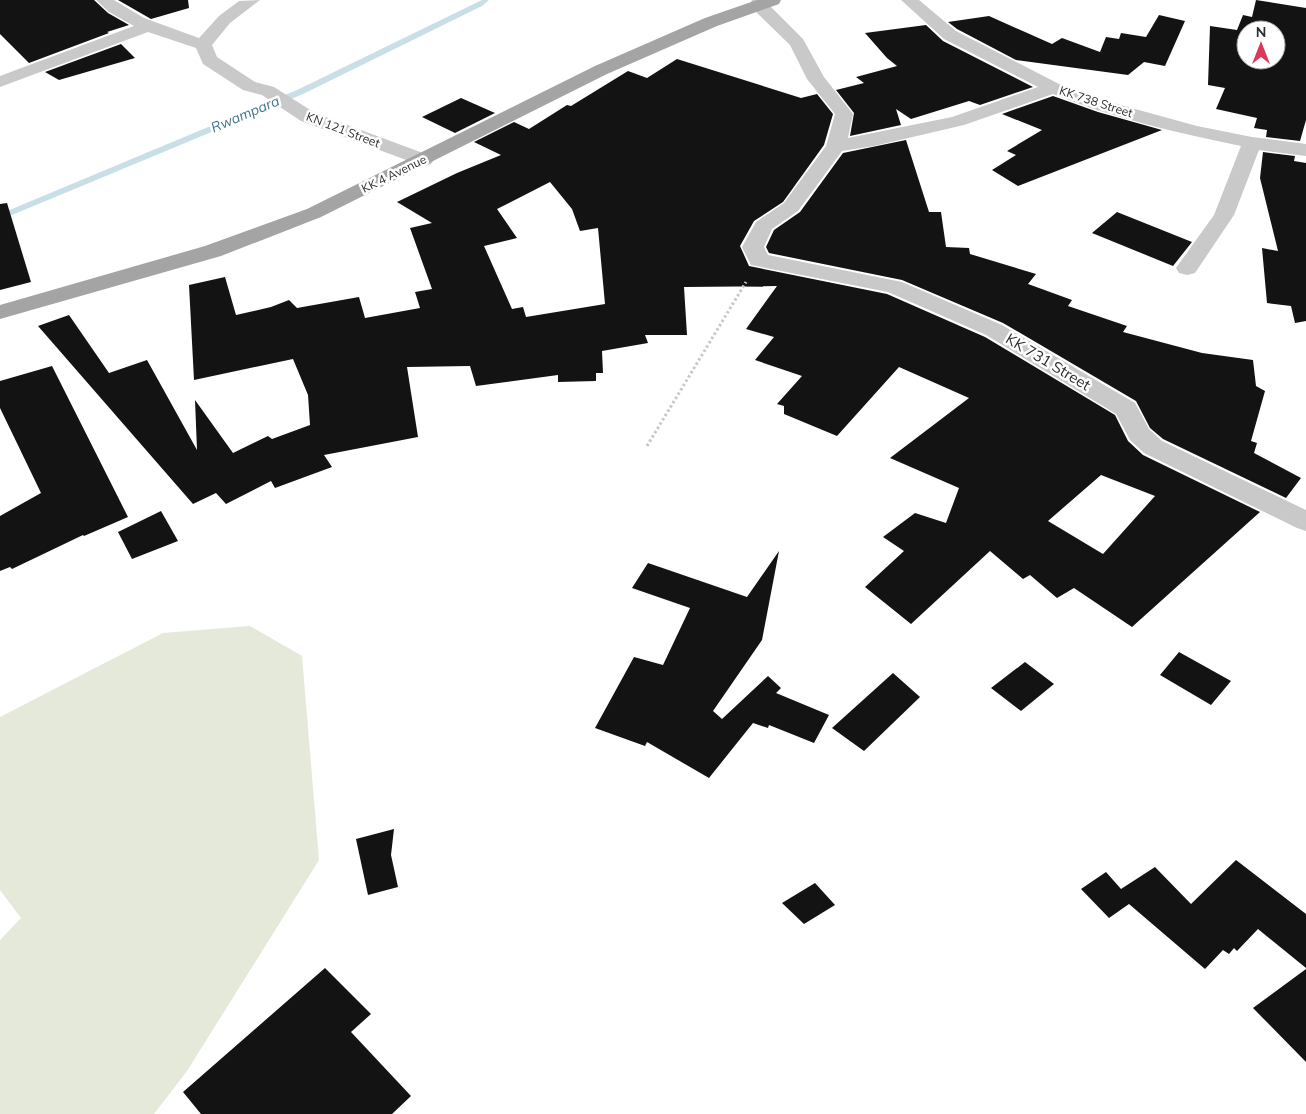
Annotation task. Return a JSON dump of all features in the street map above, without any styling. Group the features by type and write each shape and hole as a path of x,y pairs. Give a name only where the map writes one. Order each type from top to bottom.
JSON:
{"main road":[{"name":"KK 4 Avenue","path":"0,312 213,251 314,213 602,70 711,22 766,2"}],"street":[{"path":"104,0 149,26 203,46 214,29 252,0"},
{"name":"KK 738 Street","path":"909,0 950,35 1053,88 1106,107 1195,131 1252,143 1306,150"},
{"path":"759,260 753,247 763,226 791,207 836,146 844,114 816,79 797,43 766,2"},
{"path":"0,82 149,26"},
{"name":"KN 121 Street","path":"203,46 209,60 249,86 268,91 294,110 308,117 424,160"},
{"path":"836,146 874,140 957,121 1053,88"},
{"path":"1187,268 1224,215 1252,143"},
{"name":"KK 731 Street","path":"759,260 894,287 994,330 1126,409 1139,434 1153,447 1306,521"}],"path":[{"path":"647,446 759,260"}],"shaded area":[{"path":"250,626 302,656 319,860 187,1071 154,1114 0,1114 0,940 21,918 0,890 0,717 163,633"}],"building":[{"path":"0,0 94,0 108,13 129,25 29,63 0,34"},
{"path":"118,0 188,0 189,8 151,19"},
{"path":"1256,0 1306,8 1306,120 1300,141 1266,137 1267,130 1254,128 1257,118 1216,109 1225,88 1208,85 1210,26 1236,30 1236,70 1286,70 1286,20 1241,20 1243,15 1252,17"},
{"path":"1159,15 1185,21 1165,66 1144,62 1128,75 1016,60 957,29 948,22 989,16 1052,44 1062,38 1100,52 1106,37 1119,39 1121,33 1146,37"},
{"path":"926,25 943,41 1033,87 980,105 969,101 911,119 896,109 901,125 850,136 854,113 836,90 864,83 856,77 897,66 887,58 865,33"},
{"path":"121,44 135,58 59,80 45,72"},
{"path":"677,59 801,98 817,94 833,114 824,145 783,202 754,221 740,246 749,266 887,294 985,337 1115,415 1128,441 1143,455 1260,512 1132,627 1074,588 1057,598 1030,575 1023,579 990,551 911,624 865,587 904,551 883,537 915,513 946,523 959,488 890,458 969,398 899,367 837,436 784,414 784,406 777,404 802,376 755,360 774,337 746,329 777,286 684,287 687,335 645,335 648,343 602,351 603,373 596,373 596,381 558,382 558,375 476,386 470,366 407,367 418,437 324,455 332,467 275,488 271,481 226,504 216,493 193,504 38,326 69,315 109,373 147,360 197,450 195,400 233,453 268,436 272,439 310,425 308,395 293,359 194,380 189,285 225,277 236,315 271,307 289,300 297,308 359,297 365,318 420,308 415,292 432,289 410,228 432,223 397,202 457,173 501,155 474,142 514,122 529,129 628,71 647,78","holes":["550,182 572,209 580,231 598,228 605,304 526,317 523,307 512,309 484,246 517,238 497,209","1101,475 1155,496 1103,554 1048,521"]},
{"path":"1053,96 1098,112 1162,130 1018,186 992,170 1016,155 1007,151 1042,130 1002,114"},
{"path":"461,98 495,113 455,133 422,117"},
{"path":"906,140 929,212 941,212 946,247 969,248 970,254 1036,274 1028,284 1072,300 1068,306 1127,326 1123,332 1202,353 1253,360 1256,386 1265,391 1251,441 1257,443 1254,453 1301,478 1286,498 1163,439 1150,428 1136,401 1003,323 902,280 769,253 766,247 774,230 800,212 843,153"},
{"path":"1263,152 1295,156 1294,161 1306,163 1306,321 1295,323 1291,306 1267,303 1262,248 1278,251 1260,178"},
{"path":"7,203 31,282 0,290 0,204"},
{"path":"1117,212 1192,242 1173,266 1092,233"},
{"path":"52,366 128,517 83,535 12,569 10,567 0,571 0,516 41,493 0,408 0,381"},
{"path":"161,511 178,541 132,559 118,532"},
{"path":"779,551 762,640 713,711 722,719 768,676 781,688 776,693 829,715 814,743 769,725 768,728 753,723 709,778 647,742 645,746 595,728 634,657 663,665 690,608 632,588 648,563 747,597"},
{"path":"1179,652 1231,681 1211,705 1160,675"},
{"path":"1025,662 1054,684 1021,711 991,688"},
{"path":"893,673 920,697 864,751 832,728"},
{"path":"394,829 391,855 398,887 368,895 356,839"},
{"path":"1236,860 1306,914 1306,968 1258,929 1237,951 1234,948 1229,954 1223,950 1205,969 1129,904 1109,918 1081,889 1106,872 1121,889 1155,867 1191,904"},
{"path":"815,883 835,905 804,924 782,903"},
{"path":"325,968 371,1014 351,1032 411,1096 392,1114 201,1114 183,1092"},
{"path":"1306,969 1306,1062 1253,1008"}],"waterway":[{"name":"Rwampara","path":"0,217 300,92 480,5 486,0"}]}
